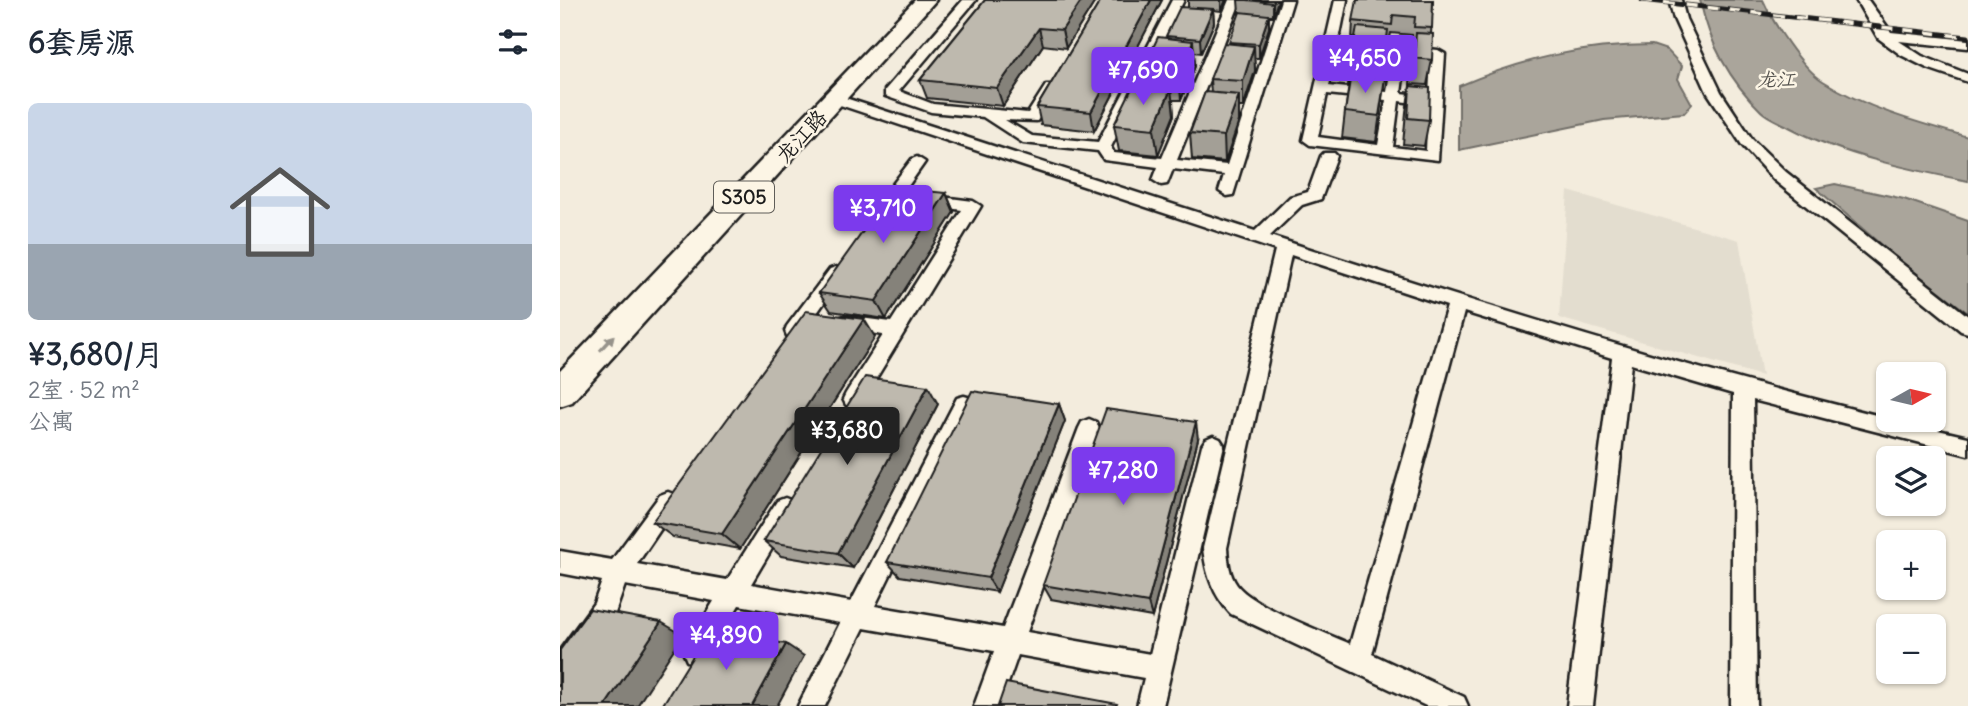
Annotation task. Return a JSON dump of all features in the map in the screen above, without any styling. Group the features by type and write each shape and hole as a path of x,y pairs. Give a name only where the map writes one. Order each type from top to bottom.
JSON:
{"main road":[{"name":"龙江路","path":"560,365 911,0"},
{"name":"龙江路","path":"560,393 926,0"}],"street":[{"path":"970,0 890,93 931,108 1032,118 1062,71"},
{"path":"1103,147 1132,104 1177,14 1178,0"},
{"path":"1161,180 1235,0"},
{"path":"1227,191 1234,171 1245,115 1273,23 1287,0"},
{"path":"1331,43 1438,54 1433,157 1310,140 1331,43 1341,0"},
{"path":"1675,0 1680,19 1714,92 1747,142 1780,176 1968,326"},
{"path":"1861,0 1897,48 1922,63 1968,78"},
{"path":"1884,34 1968,44"},
{"path":"1385,151 1400,50"},
{"path":"1321,89 1436,101"},
{"path":"836,99 1284,247 1622,354 1743,391 1968,446"},
{"path":"983,113 1028,139 1103,147"},
{"path":"1103,147 1109,157 1234,171"},
{"path":"1258,238 1296,201 1315,195 1329,156"},
{"path":"868,229 917,162"},
{"path":"839,421 973,206 892,196"},
{"path":"1284,247 1215,548 1217,574 1225,592 1240,606 1455,706"},
{"path":"779,351 852,251"},
{"path":"1358,660 1457,302"},
{"path":"804,317 896,330"},
{"path":"1580,706 1622,354"},
{"path":"1743,391 1744,706"},
{"path":"811,706 964,404"},
{"path":"987,706 1090,428"},
{"path":"1150,706 1213,445"},
{"path":"560,672 604,610 617,572 682,483"},
{"path":"683,672 796,490"},
{"path":"560,562 1159,668"}],"shaded area":[{"path":"1568,191 1739,240 1762,376 1559,318"}],"water":[{"name":"龙江","path":"1700,0 1763,0 1789,44 1806,66 1823,81 1875,107 1968,137 1968,181 1854,154 1767,116 1739,86 1722,60 1709,31"},
{"path":"1652,45 1667,50 1682,66 1678,79 1692,104 1684,113 1604,120 1459,150 1459,86 1506,68 1553,55"},
{"path":"1835,184 1904,199 1968,221 1968,313 1895,257 1816,188"}],"building":[{"path":"985,0 1082,0 1062,30 1039,28 997,88 920,80"},
{"path":"1101,0 1151,0 1091,112 1037,107"},
{"path":"1247,0 1274,0 1273,3"},
{"path":"1357,0 1433,0 1432,28 1414,27 1415,17 1393,15 1392,25 1353,21"},
{"path":"1180,7 1213,9 1200,39 1166,36"},
{"path":"1240,12 1269,15 1259,44 1229,42"},
{"path":"1357,27 1388,30 1384,63 1351,60"},
{"path":"1416,33 1433,34 1432,60 1414,58"},
{"path":"1158,37 1193,41 1179,75 1141,73"},
{"path":"1224,43 1254,46 1243,81 1210,79"},
{"path":"1351,73 1385,78 1379,116 1345,112"},
{"path":"1133,86 1171,89 1154,129 1114,125"},
{"path":"1410,86 1430,88 1429,120 1408,118"},
{"path":"1205,92 1239,95 1224,136 1190,133"},
{"path":"894,188 946,193 876,301 819,293"},
{"path":"806,311 864,319 722,534 652,522"},
{"path":"865,377 928,386 838,553 764,541"},
{"path":"972,391 1059,404 988,578 887,562"},
{"path":"1106,409 1196,422 1148,603 1043,585"},
{"path":"590,609 661,622 605,706 560,706 560,650"},
{"path":"709,630 786,644 752,706 662,706"},
{"path":"1006,683 1117,704 998,706"}],"railway":[{"path":"1642,0 1968,37"}]}
